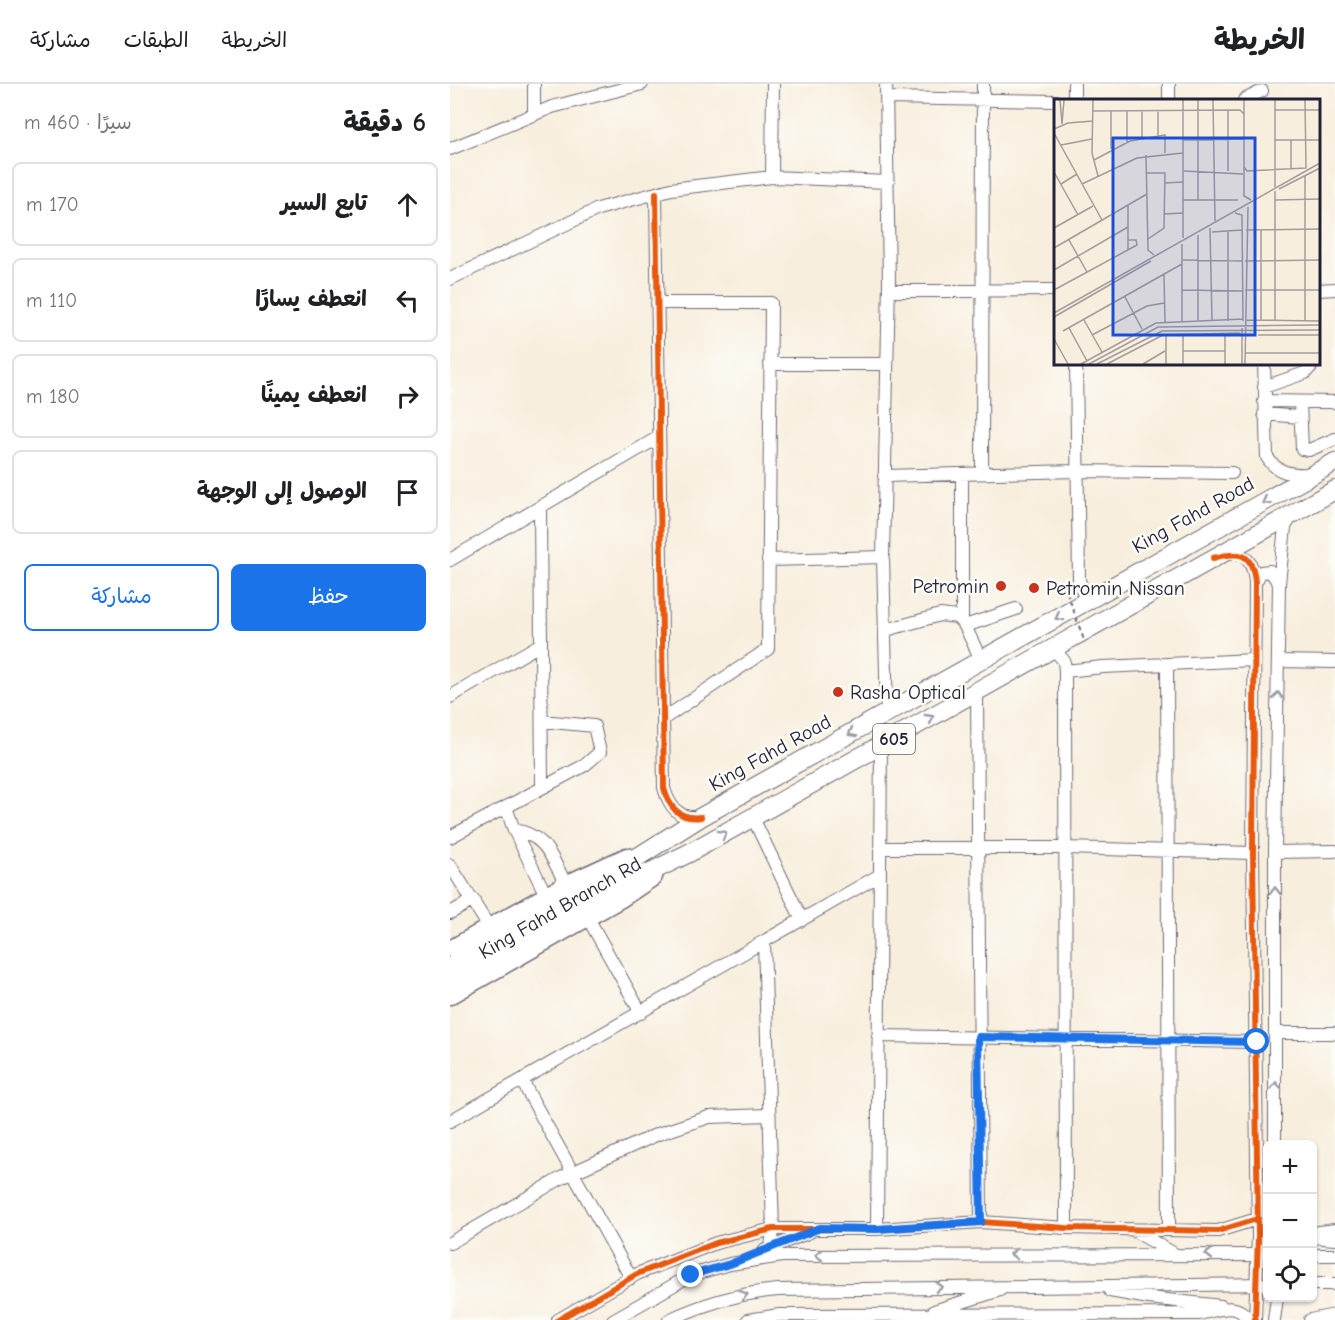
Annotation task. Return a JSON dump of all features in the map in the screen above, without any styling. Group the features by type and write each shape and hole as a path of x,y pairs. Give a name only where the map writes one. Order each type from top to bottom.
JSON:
{"highway":[{"name":"King Fahd Road","path":"450,967 579,894 656,843 701,817 1335,462"},
{"name":"605","path":"450,982 612,891 689,854 1335,490"}],"main road":[{"name":"King Fahd Branch Rd","path":"450,949 566,884 656,843"},
{"name":"King Fahd Branch Rd","path":"450,996 621,899 689,854"}],"street":[{"path":"534,84 534,115"},
{"path":"772,84 772,177"},
{"path":"886,84 889,291 883,557 886,714"},
{"path":"982,473 983,84"},
{"path":"450,149 534,115 635,85"},
{"path":"1247,99 1262,92"},
{"path":"886,98 1054,101"},
{"path":"450,279 598,209 656,193 729,180 772,177 888,182"},
{"path":"656,193 664,788 667,797 684,818 701,817"},
{"path":"1320,290 1335,289"},
{"path":"889,291 1054,290"},
{"path":"657,303 771,303 768,649 663,719"},
{"path":"770,364 887,364"},
{"path":"1076,364 1079,580 1086,602"},
{"path":"1264,364 1264,447 1271,464 1288,473 1314,474"},
{"path":"1264,387 1305,373 1313,364"},
{"path":"1264,407 1300,402 1335,402"},
{"path":"1300,402 1302,449 1309,450 1335,439"},
{"path":"1264,407 1300,417"},
{"path":"450,560 659,437"},
{"path":"884,476 1076,471 1232,473"},
{"path":"962,474 963,623 981,660"},
{"path":"540,507 542,788"},
{"path":"1275,1140 1275,852 1279,583 1285,527 1292,514"},
{"path":"1213,558 1234,553 1246,557 1254,568 1255,583 1253,854 1257,1042 1257,1219 1262,1254 1262,1284 1255,1320"},
{"path":"768,560 883,557"},
{"path":"1255,583 1261,572 1270,571 1279,583"},
{"path":"886,630 940,615 963,623 1016,609"},
{"path":"450,697 541,644"},
{"path":"1053,648 1064,661 1065,671 1066,1228"},
{"path":"1065,671 1254,660"},
{"path":"1278,661 1335,662"},
{"path":"1167,665 1169,1228"},
{"path":"977,691 981,1222"},
{"path":"450,837 585,765 600,752 594,726 542,722"},
{"path":"877,1229 878,876 882,848 881,746"},
{"path":"506,807 514,830 546,895"},
{"path":"753,818 802,920"},
{"path":"514,830 530,832 540,840 566,884"},
{"path":"882,848 1064,848 1253,854"},
{"path":"1275,852 1335,851"},
{"path":"450,865 489,927"},
{"path":"450,1121 878,876"},
{"path":"450,913 474,900"},
{"path":"588,918 641,1013"},
{"path":"764,942 773,1229 771,1248"},
{"path":"1276,1033 1335,1032"},
{"path":"878,1036 1257,1042"},
{"path":"522,1081 630,1278"},
{"path":"450,1243 573,1173 658,1134 709,1117 769,1115"},
{"path":"558,1320 630,1278 716,1243 773,1229 877,1229 981,1222 1066,1228 1169,1228 1218,1231 1257,1219"},
{"path":"613,1320 691,1275 730,1264 820,1228"},
{"path":"1131,1229 1174,1254"},
{"path":"1317,1234 1335,1230"},
{"path":"1317,1236 1335,1239"},
{"path":"730,1264 782,1256 1262,1254"},
{"path":"1317,1255 1335,1255"},
{"path":"669,1320 725,1300 770,1290 1262,1284"},
{"path":"1317,1284 1335,1284"},
{"path":"1083,1285 1149,1298 1233,1307 1245,1313 1248,1320"},
{"path":"921,1315 1012,1287"},
{"path":"1274,1320 1276,1302"},
{"path":"748,1320 887,1318 921,1315 1149,1317 1198,1314 1233,1307"},
{"path":"1310,1320 1335,1315"}],"path":[{"path":"1067,592 1085,644"}],"cycle path":[{"path":"656,193 664,788 676,811 687,817 701,817"},
{"path":"1213,558 1243,556 1251,565 1255,583 1253,853 1258,1236 1255,1320"},
{"path":"558,1320 637,1274 716,1243 773,1229 877,1229 981,1222 1066,1228 1218,1231 1257,1219"}],"place":[{"name":"Petromin","path":"1001,586"},
{"name":"Petromin Nissan","path":"1034,588"},
{"name":"Rasha Optical","path":"838,692"}],"route":[{"path":"691,1275 730,1264 820,1228 877,1229 931,1223 981,1222 978,1037 1257,1042"}]}
